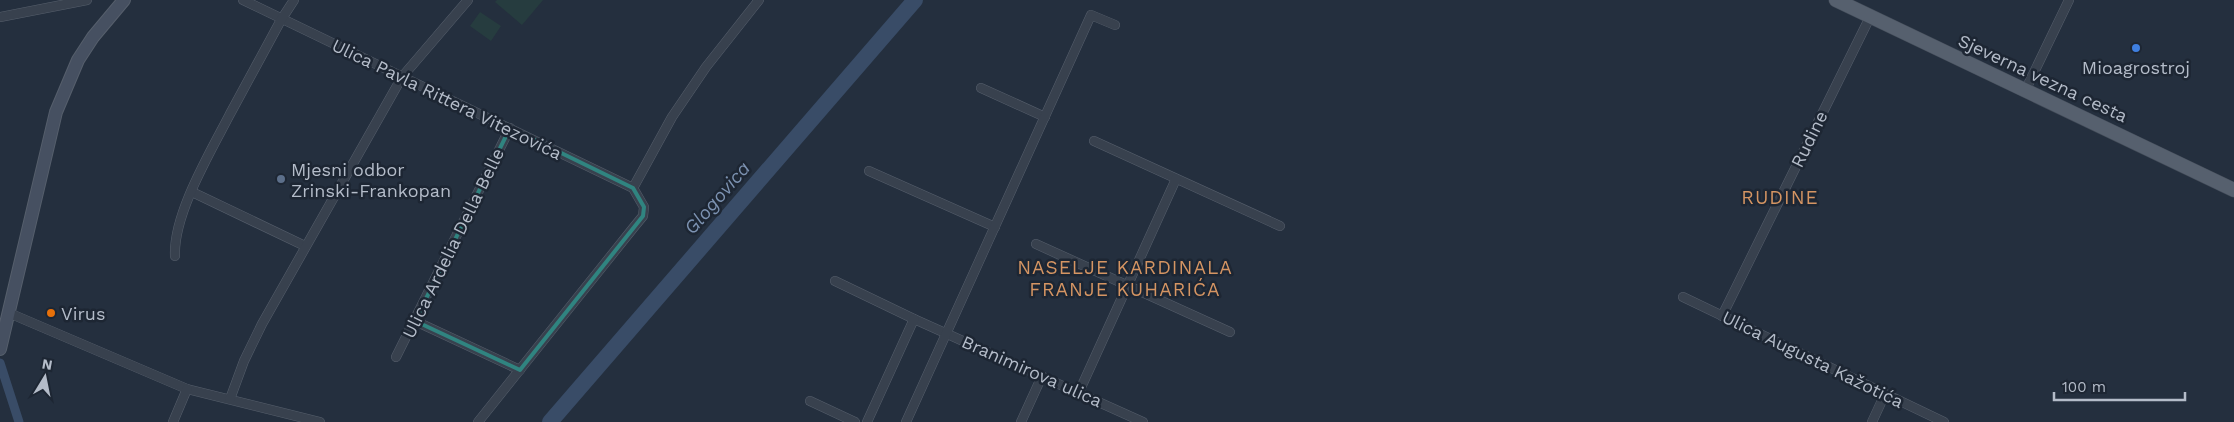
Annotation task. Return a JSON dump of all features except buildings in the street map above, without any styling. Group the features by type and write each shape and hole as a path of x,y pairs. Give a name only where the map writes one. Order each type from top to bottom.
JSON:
{"main road":[{"name":"Sjeverna vezna cesta","path":"1836,0 2234,190"},
{"path":"0,349 50,136 66,85 92,37 121,1"}],"street":[{"path":"0,17 87,0"},
{"name":"Ulica Pavla Rittera Vitezovića","path":"242,0 633,188"},
{"path":"175,256 177,236 192,192 207,158 281,20 294,0"},
{"path":"230,399 254,339 402,77 468,0"},
{"path":"478,422 643,216 644,207 633,188 672,117 706,67 759,0"},
{"path":"2025,91 2069,0"},
{"path":"869,170 995,226 1091,15 1115,25"},
{"name":"Rudine","path":"1722,316 1870,16"},
{"path":"981,88 1045,117"},
{"name":"Ulica Ardelia Della Belle","path":"396,357 510,128"},
{"path":"1094,141 1280,226"},
{"path":"1079,392 1176,179"},
{"path":"192,192 305,246"},
{"name":"Branimirova ulica","path":"947,334 995,226"},
{"path":"1036,244 1230,332"},
{"name":"Branimirova ulica","path":"835,281 914,319 1143,422"},
{"name":"Ulica Augusta Kažotića","path":"1683,297 1944,422"},
{"path":"9,313 187,389 320,422"},
{"path":"866,422 914,319"},
{"path":"415,321 520,370"},
{"path":"906,422 947,334"},
{"path":"1021,422 1042,376"},
{"path":"173,422 187,389"},
{"path":"1872,422 1885,394"},
{"path":"810,402 854,422"}],"highlighted area":[{"path":"510,128 633,188 644,207 643,216 520,370 415,321"}],"green space":[{"path":"497,0 543,0 522,25 495,2"},
{"path":"480,12 501,26 491,41 470,26"}],"waterway":[{"name":"Glogovica","path":"550,422 915,0"},
{"path":"0,363 19,422"}],"place":[{"name":"Mioagrostroj","path":"2136,48"},
{"name":"Mjesni odbor Zrinski-Frankopan","path":"281,179"},
{"name":"Virus","path":"51,313"}],"district":[{"name":"RUDINE","path":"1780,197"},
{"name":"NASELJE KARDINALA FRANJE KUHARIĆA","path":"1125,278"}]}
